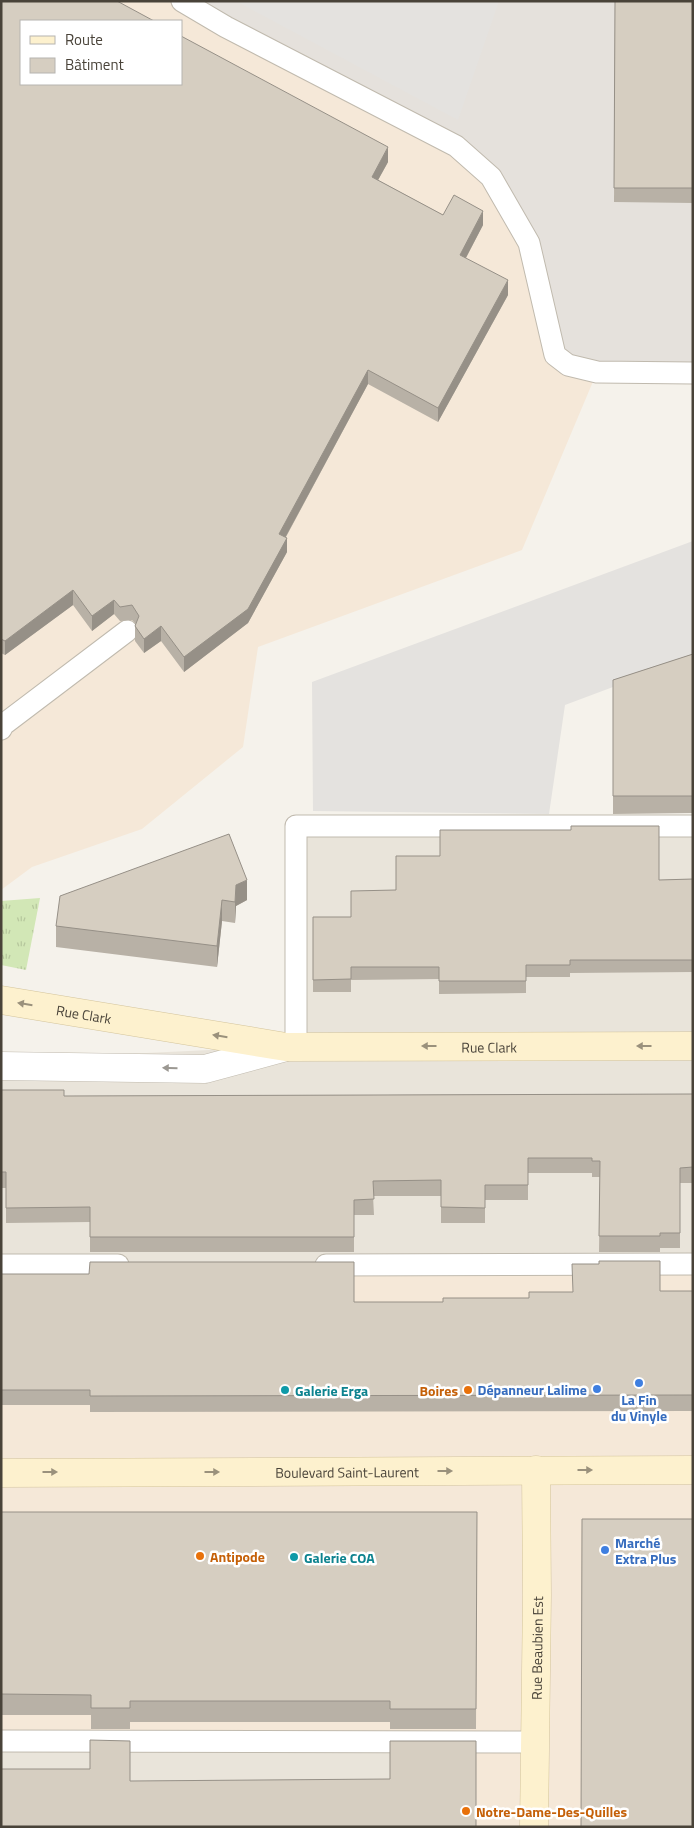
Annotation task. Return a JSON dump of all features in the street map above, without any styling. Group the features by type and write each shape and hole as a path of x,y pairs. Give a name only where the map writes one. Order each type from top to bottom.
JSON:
{"main road":[{"name":"Rue Clark","path":"1,1000 291,1046 693,1046"},
{"name":"Rue Beaubien Est","path":"534,1827 536,1470"},
{"name":"Boulevard Saint-Laurent","path":"1,1472 693,1470"}],"street":[{"name":"Rue Clark","path":"1,1066 205,1068 291,1046"}],"lane":[{"path":"182,1 226,27 456,146 491,178 528,243 555,355 568,366 597,372 693,373"},
{"path":"1,729 3,725 127,631"},
{"path":"291,1046 296,826 693,826"},
{"path":"308,1265 693,1264"},
{"path":"1,1265 140,1265"},
{"path":"1,1740 535,1742"}],"shaded area":[{"path":"1,1 182,1 491,177 597,372 522,550 258,647 243,747 142,829 32,867 1,890"},
{"path":"182,1 693,1 693,371 568,365 491,177"},
{"path":"236,1 499,1 458,120"},
{"path":"693,541 693,657 565,705 549,814 313,811 312,682"},
{"path":"296,826 693,826 693,1264 1,1265 1,1060 295,1046"},
{"path":"693,1266 693,1827 458,1827 459,1751 1,1740 1,1270"},
{"path":"1,1746 459,1751 457,1827 1,1827"}],"green space":[{"path":"40,898 26,970 1,965 1,901"}],"building":[{"path":"1,1 117,1 152,20 20,20 20,85 182,85 182,37 388,147 372,177 443,215 454,195 483,211 460,255 508,280 438,408 368,370 279,534 287,538 248,609 184,657 161,626 144,639 135,626 139,616 132,605 120,607 114,600 92,616 73,590 5,641 1,639"},
{"path":"615,1 693,1 693,188 614,188"},
{"path":"693,654 693,796 613,796 613,680"},
{"path":"571,826 659,826 659,880 693,879 693,960 570,960 570,965 526,965 526,981 439,981 439,967 351,967 351,979 313,980 313,917 351,917 351,891 396,890 396,856 440,856 440,830 571,830"},
{"path":"229,834 247,880 236,885 235,902 222,900 217,946 56,926 60,896"},
{"path":"1,1090 64,1090 64,1096 693,1094 693,1167 680,1168 680,1233 660,1233 660,1236 599,1236 600,1161 592,1161 592,1158 528,1158 528,1185 485,1185 485,1208 441,1207 441,1180 373,1181 374,1199 354,1200 354,1237 90,1237 90,1207 6,1208 6,1172 1,1172"},
{"path":"599,1261 660,1261 660,1291 693,1291 693,1395 90,1396 90,1390 1,1390 1,1274 89,1274 90,1262 354,1262 354,1302 443,1302 443,1298 529,1298 529,1292 573,1292 572,1264 599,1264"},
{"path":"1,1512 477,1512 476,1709 390,1709 390,1701 130,1701 130,1708 91,1708 91,1695 1,1694"},
{"path":"582,1519 693,1519 693,1827 581,1827"},
{"path":"90,1740 130,1741 130,1781 390,1779 390,1741 476,1741 476,1827 1,1827 1,1769 90,1769"}],"place":[{"name":"La Fin du Vinyle","path":"639,1383"},
{"name":"Dépanneur Lalime","path":"597,1389"},
{"name":"Galerie Erga","path":"285,1390"},
{"name":"Boires","path":"468,1390"},
{"name":"Marché Extra Plus","path":"605,1550"},
{"name":"Antipode","path":"200,1556"},
{"name":"Galerie COA","path":"294,1557"},
{"name":"Notre-Dame-Des-Quilles","path":"466,1811"}]}
